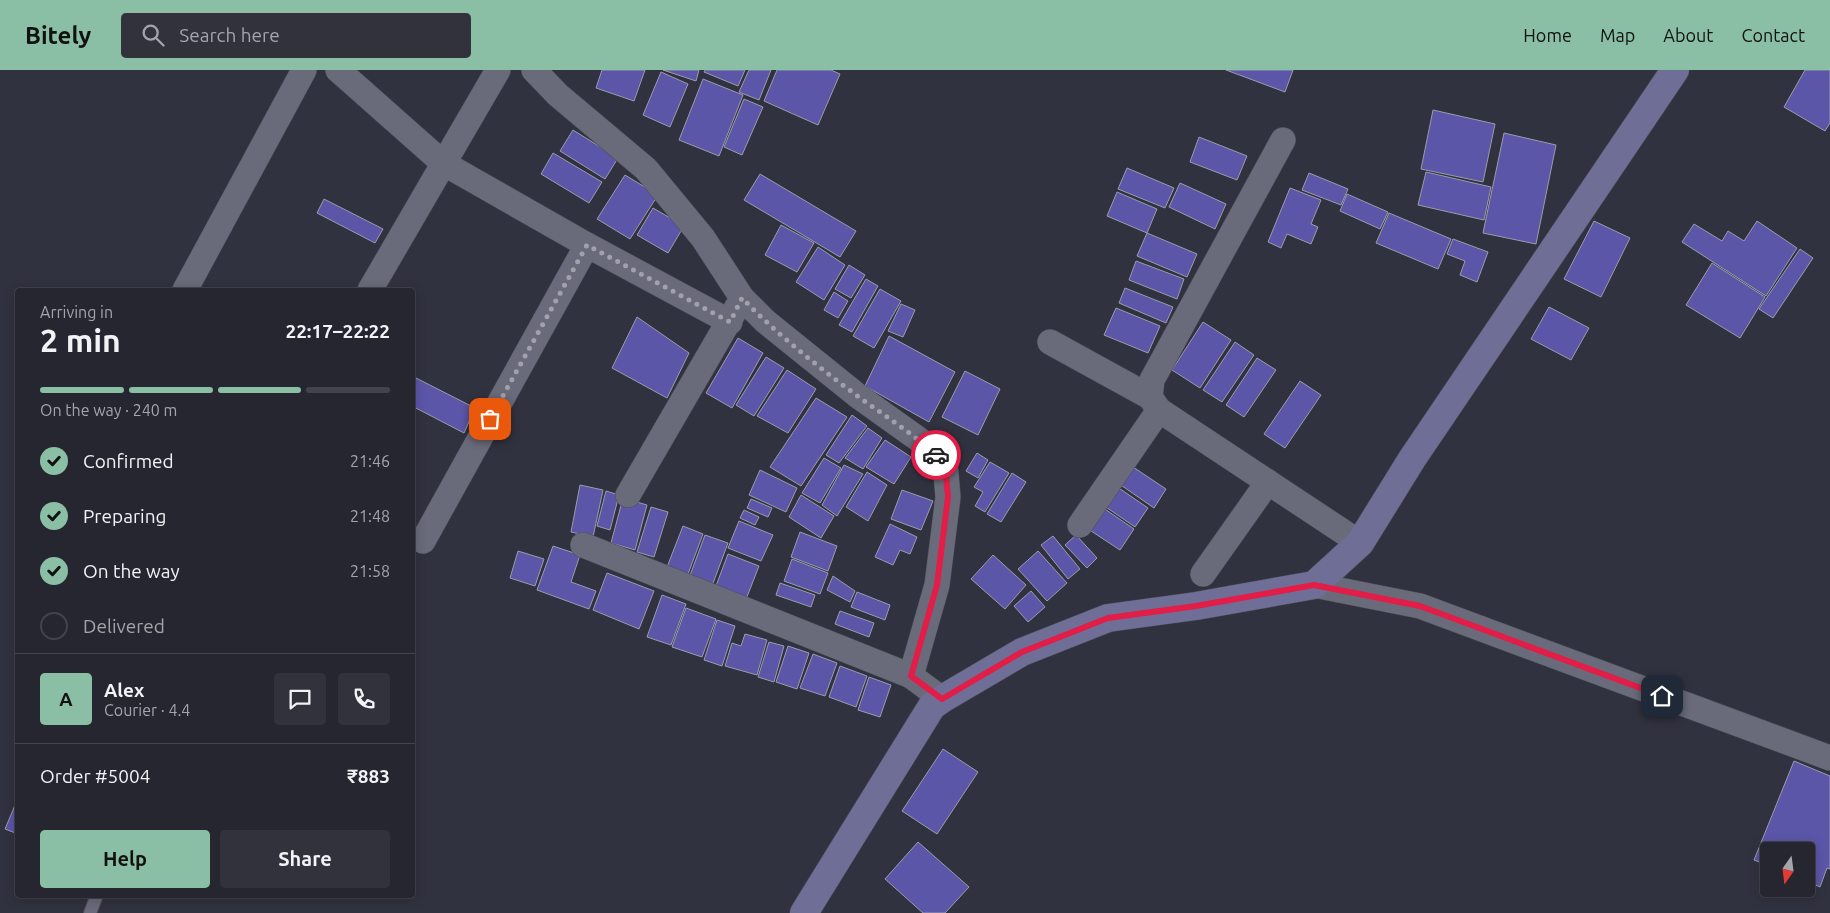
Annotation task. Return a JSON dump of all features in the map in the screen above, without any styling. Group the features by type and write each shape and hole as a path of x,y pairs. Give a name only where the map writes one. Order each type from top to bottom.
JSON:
{"street":[{"path":"186,288 304,70"},
{"path":"338,70 443,163 587,245 730,322"},
{"path":"371,288 498,70"},
{"path":"534,70 558,95 646,169 703,238 742,298 764,321 858,396 921,441 945,463 948,497 937,585 911,676"},
{"path":"1314,585 1360,543 1412,459 1675,70"},
{"path":"1080,525 1155,403 1152,380 1283,140"},
{"path":"423,541 587,245"},
{"path":"628,495 730,322 742,298"},
{"path":"1050,342 1155,403 1268,482 1360,543"},
{"path":"1203,574 1268,482"},
{"path":"583,545 911,676 942,699"},
{"path":"804,913 932,706 942,699 1022,652 1108,618 1196,606 1314,585 1420,606 1830,758"}],"lane":[{"path":"90,913 96,898"}],"building":[{"path":"602,70 645,70 634,101 596,88"},
{"path":"663,70 699,70 696,81"},
{"path":"705,70 745,70 738,86 704,72"},
{"path":"749,70 771,70 759,100 739,92"},
{"path":"777,70 831,70 840,74 818,125 764,101"},
{"path":"1226,70 1293,70 1285,92"},
{"path":"1805,70 1830,70 1830,123 1825,131 1784,107"},
{"path":"661,72 688,84 670,127 643,115"},
{"path":"703,79 743,95 719,156 679,140"},
{"path":"744,99 763,107 742,155 724,147"},
{"path":"1433,110 1495,124 1483,182 1421,169"},
{"path":"573,130 618,158 605,179 560,151"},
{"path":"1504,133 1556,145 1536,244 1483,233"},
{"path":"1199,137 1247,156 1237,180 1190,162"},
{"path":"553,153 602,182 589,203 541,174"},
{"path":"1127,168 1174,188 1165,208 1118,189"},
{"path":"1426,172 1491,187 1484,220 1418,205"},
{"path":"1309,173 1348,189 1341,205 1302,190"},
{"path":"760,174 856,231 840,257 744,200"},
{"path":"625,175 658,195 630,239 597,219"},
{"path":"1180,183 1226,204 1215,229 1169,207"},
{"path":"1290,188 1321,200 1311,224 1318,227 1311,244 1287,234 1281,248 1268,242"},
{"path":"1117,192 1157,209 1147,233 1107,216"},
{"path":"1347,194 1388,212 1380,229 1340,211"},
{"path":"324,199 383,229 375,243 317,213"},
{"path":"653,208 684,226 668,253 637,235"},
{"path":"1389,213 1451,239 1438,269 1376,243"},
{"path":"1594,221 1630,238 1601,297 1564,279"},
{"path":"1757,221 1797,248 1766,296 1682,242 1694,224 1722,241 1728,231 1744,241"},
{"path":"781,225 814,243 797,272 765,255"},
{"path":"1147,233 1197,254 1187,277 1137,256"},
{"path":"1453,239 1488,252 1477,282 1460,275 1465,261 1447,254"},
{"path":"818,247 845,265 824,300 796,282"},
{"path":"1800,249 1813,258 1773,318 1759,309"},
{"path":"1136,261 1184,279 1177,299 1129,280"},
{"path":"1712,263 1765,297 1740,338 1686,305"},
{"path":"849,265 865,275 851,298 835,289"},
{"path":"866,279 878,286 852,332 839,325"},
{"path":"1125,288 1173,307 1166,323 1119,303"},
{"path":"880,289 901,301 874,348 853,336"},
{"path":"834,292 848,301 838,318 824,310"},
{"path":"901,304 915,310 903,337 888,331"},
{"path":"1549,307 1589,328 1571,360 1531,339"},
{"path":"1116,308 1160,326 1148,353 1104,335"},
{"path":"637,317 689,353 667,398 612,368"},
{"path":"1203,322 1231,340 1200,388 1172,370"},
{"path":"889,336 955,372 929,422 865,386"},
{"path":"738,338 763,353 732,408 706,393"},
{"path":"1235,342 1254,355 1222,402 1203,390"},
{"path":"766,357 784,368 754,416 736,405"},
{"path":"1257,358 1276,370 1244,417 1226,405"},
{"path":"787,370 816,389 788,433 757,416"},
{"path":"965,371 1000,389 978,435 942,417"},
{"path":"416,378 475,408 464,433 415,408"},
{"path":"1300,381 1321,395 1285,448 1264,434"},
{"path":"816,398 847,417 801,486 770,467"},
{"path":"852,415 867,426 839,463 826,455"},
{"path":"868,428 882,438 863,469 845,458"},
{"path":"885,440 911,457 894,484 866,467"},
{"path":"977,453 988,460 978,478 966,471"},
{"path":"824,458 841,468 820,503 802,493"},
{"path":"990,462 1009,473 985,512 975,506 983,492 974,487"},
{"path":"1127,463 1166,489 1154,508 1115,481"},
{"path":"844,465 863,474 837,516 822,505"},
{"path":"760,470 797,488 786,512 749,495"},
{"path":"867,472 887,485 868,521 846,507"},
{"path":"1012,473 1026,482 1001,522 987,514"},
{"path":"1113,484 1148,508 1135,527 1100,503"},
{"path":"580,485 603,490 593,537 571,532"},
{"path":"902,490 933,501 921,530 891,519"},
{"path":"606,491 619,495 610,530 597,526"},
{"path":"801,495 834,516 821,538 789,517"},
{"path":"623,498 647,505 635,550 611,543"},
{"path":"751,499 772,508 768,517 747,508"},
{"path":"1099,505 1134,529 1120,550 1085,527"},
{"path":"651,507 668,512 654,557 637,552"},
{"path":"744,510 759,517 755,525 740,518"},
{"path":"739,521 773,535 761,561 728,548"},
{"path":"890,524 917,537 910,554 900,550 893,565 875,557"},
{"path":"683,526 703,534 688,574 667,567"},
{"path":"800,532 837,546 828,571 791,557"},
{"path":"705,535 728,543 712,586 689,578"},
{"path":"1076,535 1097,558 1087,568 1065,545"},
{"path":"1053,536 1080,569 1068,579 1041,545"},
{"path":"553,546 580,555 571,582 596,591 589,609 537,590"},
{"path":"518,551 544,559 535,586 510,578"},
{"path":"1038,551 1067,583 1047,601 1018,569"},
{"path":"728,554 759,566 745,602 714,591"},
{"path":"993,555 1026,585 1005,609 971,579"},
{"path":"792,559 828,573 820,594 784,581"},
{"path":"607,573 654,591 639,629 593,610"},
{"path":"833,576 855,591 850,602 827,590"},
{"path":"780,583 815,595 811,607 776,595"},
{"path":"1031,591 1045,607 1028,622 1014,606"},
{"path":"857,592 890,605 885,620 851,607"},
{"path":"662,595 686,604 671,645 647,637"},
{"path":"686,608 716,619 702,657 672,647"},
{"path":"840,611 874,623 869,637 835,624"},
{"path":"717,620 735,626 722,666 704,660"},
{"path":"745,634 767,640 757,675 725,666 732,643 741,646"},
{"path":"769,642 784,646 774,682 758,677"},
{"path":"788,646 809,653 797,689 776,682"},
{"path":"813,654 837,663 825,696 800,688"},
{"path":"840,666 867,676 856,707 829,697"},
{"path":"869,677 891,685 880,717 858,710"},
{"path":"943,749 978,772 937,834 902,811"},
{"path":"1794,761 1830,776 1830,869 1827,868 1820,887 1815,885 1815,842 1761,842"},
{"path":"15,805 15,833 5,829"},
{"path":"918,842 969,887 945,913 923,913 885,879"},
{"path":"1760,845 1760,862 1754,860"}],"way so far":[{"path":"490,419 587,245 730,322 742,298 764,321 858,396 921,441 936,455"}],"route":[{"path":"936,455 945,463 948,497 937,585 911,676 942,699 1022,652 1108,618 1196,606 1314,585 1420,606 1662,696"}]}
